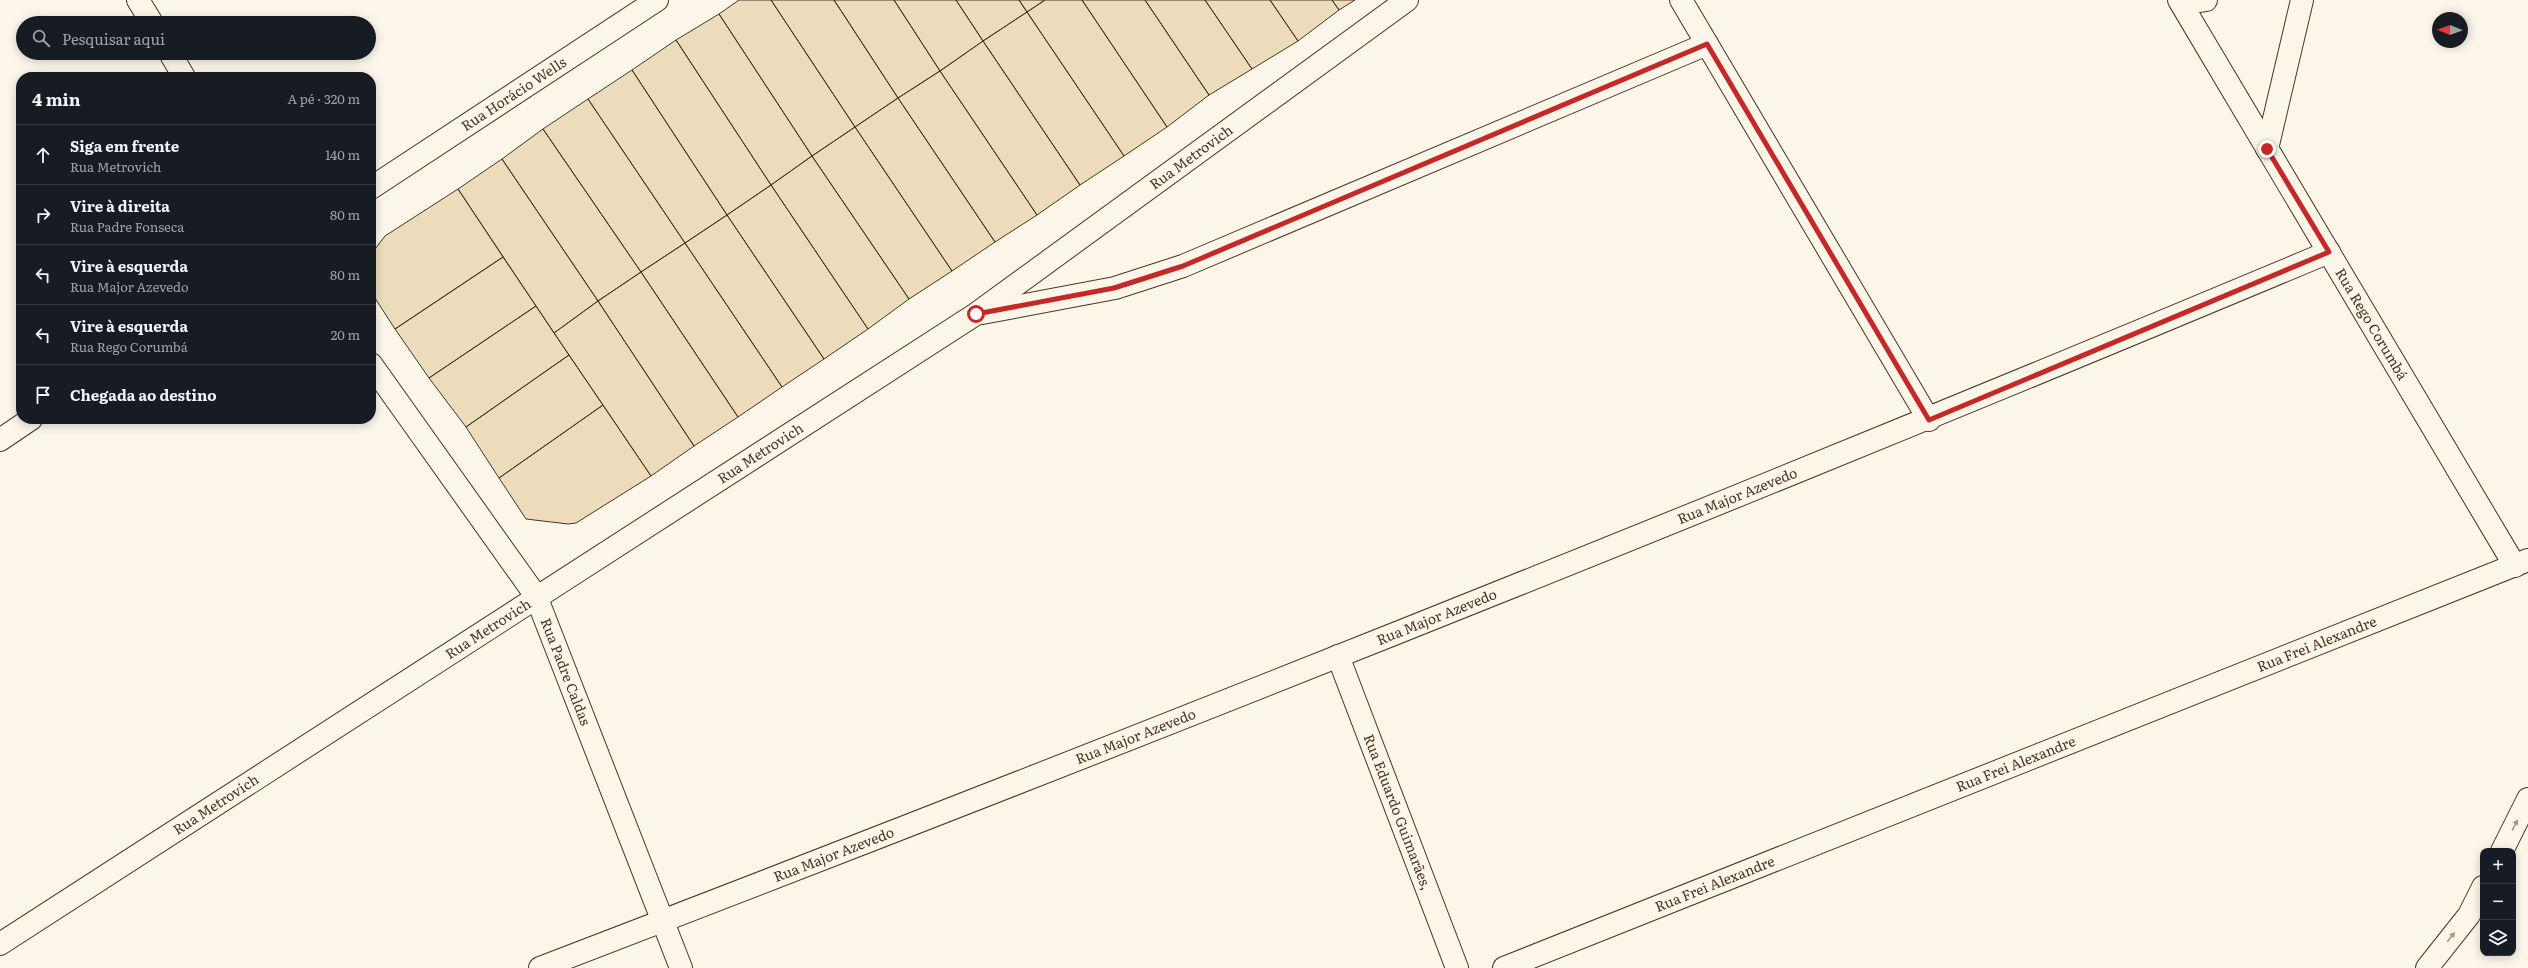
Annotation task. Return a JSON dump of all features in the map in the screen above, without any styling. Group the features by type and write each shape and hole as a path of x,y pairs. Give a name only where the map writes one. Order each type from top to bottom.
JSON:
{"street":[{"path":"138,0 148,16"},
{"name":"Rua Horácio Wells","path":"376,185 657,0"},
{"name":"Rua Metrovich","path":"0,944 536,596 976,314 1407,0"},
{"path":"1681,0 1929,420"},
{"path":"2180,2 2206,0"},
{"path":"2267,149 2302,0"},
{"name":"Rua Rego Corumbá","path":"2180,2 2329,252 2522,563"},
{"name":"Rua Metrovich","path":"976,314 1114,288 1183,266 1707,44"},
{"path":"174,60 181,72"},
{"name":"Rua Major Azevedo","path":"540,968 1338,656 1929,420 2329,252"},
{"name":"Rua Padre Caldas","path":"376,371 536,596 681,968"},
{"path":"0,440 24,424"},
{"name":"Rua Frei Alexandre","path":"1504,968 2522,563"},
{"name":"Rua Eduardo Guimarães,","path":"1338,656 1457,968"},
{"path":"2504,848 2528,799"},
{"path":"2427,968 2469,915 2480,893"}],"building":[{"path":"739,0 771,0 855,127 812,156 719,14"},
{"path":"771,0 834,0 898,98 855,127"},
{"path":"834,0 894,0 940,71 898,98"},
{"path":"894,0 956,0 983,41 940,71"},
{"path":"956,0 1019,0 1027,12 983,41"},
{"path":"1019,0 1045,0 1027,12"},
{"path":"1045,0 1082,0 1167,127 1124,156 1027,12"},
{"path":"1082,0 1145,0 1209,95 1167,127"},
{"path":"1145,0 1205,0 1252,69 1209,95"},
{"path":"1205,0 1270,0 1298,41 1252,69"},
{"path":"1270,0 1332,0 1339,10 1298,41"},
{"path":"1332,0 1355,0 1339,10"},
{"path":"1027,12 1124,156 1080,185 983,41"},
{"path":"719,14 812,156 771,185 676,40"},
{"path":"676,40 771,185 727,215 632,70"},
{"path":"983,41 1080,185 1037,215 940,71"},
{"path":"632,70 727,215 685,243 588,99"},
{"path":"940,71 1037,215 995,242 898,98"},
{"path":"898,98 995,242 952,271 855,127"},
{"path":"588,99 685,243 641,272 543,129"},
{"path":"855,127 952,271 909,299 812,156"},
{"path":"543,129 641,272 598,301 502,159"},
{"path":"812,156 909,299 868,329 771,185"},
{"path":"502,159 598,301 554,333 458,189"},
{"path":"771,185 868,329 824,359 727,215"},
{"path":"458,189 503,257 395,329 376,300 376,248 385,236"},
{"path":"727,215 824,359 782,387 685,243"},
{"path":"685,243 782,387 738,417 641,272"},
{"path":"503,257 536,306 429,378 395,329"},
{"path":"641,272 738,417 694,446 598,301"},
{"path":"598,301 694,446 651,476 554,333"},
{"path":"536,306 569,355 466,427 429,378"},
{"path":"569,355 603,405 499,478 466,427"},
{"path":"603,405 651,476 576,523 568,524 526,519 499,478"}],"route":[{"path":"976,314 1114,288 1183,266 1707,44 1929,420 2329,252 2267,149"}]}
